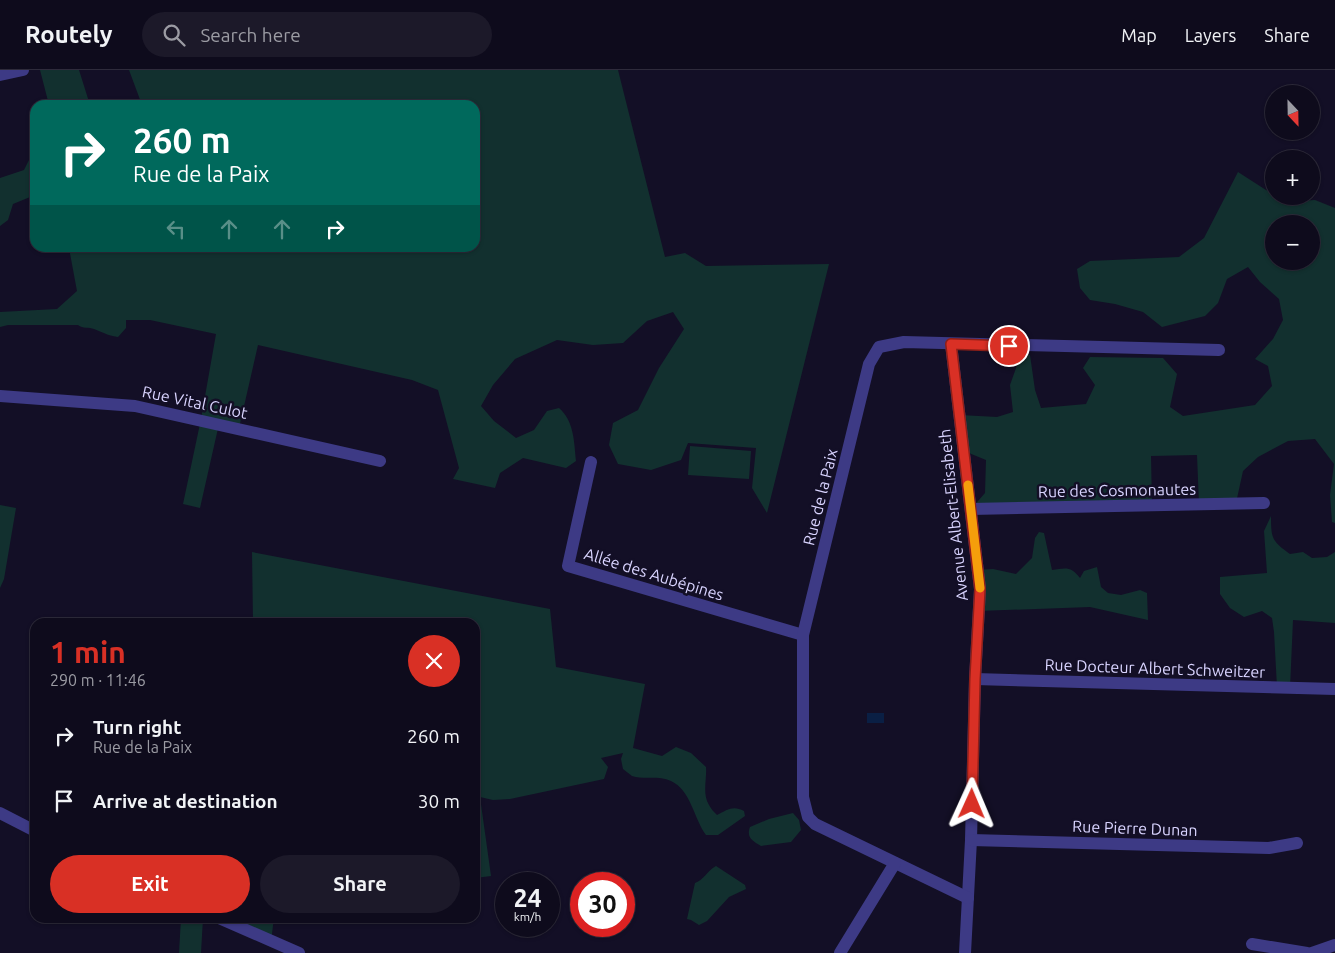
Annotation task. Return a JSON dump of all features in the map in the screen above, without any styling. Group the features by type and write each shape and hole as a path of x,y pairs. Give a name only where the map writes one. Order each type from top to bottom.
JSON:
{"street":[{"path":"0,76 23,70"},
{"name":"Rue de la Paix","path":"968,898 815,824 808,817 803,797 803,635 870,364 879,347 904,342 1219,350"},
{"name":"Avenue Albert-Elisabeth","path":"951,344 980,589 965,953"},
{"name":"Rue Vital Culot","path":"0,396 135,406 380,461"},
{"name":"Allée des Aubépines","path":"591,462 568,566 803,635"},
{"name":"Rue des Cosmonautes","path":"971,509 1264,502"},
{"name":"Rue Docteur Albert Schweitzer","path":"975,679 1335,689"},
{"path":"0,813 30,828"},
{"name":"Rue Pierre Dunan","path":"971,840 1269,848 1297,843"},
{"path":"840,953 895,862"},
{"path":"230,923 299,953"},
{"path":"1252,944 1307,953"},
{"path":"1312,953 1335,944"}],"green space":[{"path":"40,70 79,70 88,100 48,100"},
{"path":"129,70 618,70 665,257 685,253 706,266 829,264 767,513 752,488 756,448 688,443 681,460 651,470 618,464 609,445 613,423 638,410 659,368 684,329 673,312 647,321 623,343 593,345 557,340 515,359 493,385 481,406 494,421 516,438 534,430 547,411 559,408 568,419 570,425 574,439 576,461 566,468 523,458 500,473 495,488 453,479 459,468 438,390 412,380 258,345 239,428 219,424 200,508 183,504 216,334 150,320 126,320 126,328 118,337 78,325 8,325 0,327 0,312 57,309 77,291 70,252 480,252 480,100 140,100"},
{"path":"30,158 30,197 13,204 8,220 0,226 0,178 24,170"},
{"path":"1238,172 1265,189 1265,205 1320,205 1320,202 1335,208 1335,523 1332,522 1330,495 1334,464 1315,439 1288,441 1258,457 1243,471 1236,503 1199,504 1197,455 1151,456 1152,506 971,509 985,493 986,460 964,451 960,415 997,417 1013,412 1010,385 1021,354 1030,355 1035,390 1041,408 1086,404 1095,385 1083,368 1090,357 1163,358 1177,374 1170,407 1183,416 1255,405 1272,386 1268,366 1255,359 1273,339 1283,320 1279,299 1260,282 1248,267 1227,279 1218,303 1205,316 1162,327 1143,312 1115,304 1090,300 1080,288 1077,269 1090,261 1179,257 1204,238"},
{"path":"690,446 751,451 749,479 688,475"},
{"path":"0,505 16,508 4,579 0,588"},
{"path":"1271,516 1271,530 1274,539 1279,546 1290,554 1303,552 1312,558 1327,557 1335,552 1335,623 1293,620 1290,688 1277,687 1272,618 1262,611 1244,617 1230,608 1220,594 1220,577 1267,573 1264,531"},
{"path":"1039,532 1044,533 1052,570 1068,569 1074,571 1080,578 1084,571 1097,567 1101,587 1108,593 1121,595 1140,590 1147,593 1148,620 1090,607 978,611 977,570 993,569 1016,574 1032,558 1035,538"},
{"path":"252,552 550,609 556,667 645,684 633,748 662,756 676,747 691,753 706,767 705,786 707,801 717,815 737,808 744,811 745,816 718,835 706,835 688,798 678,785 666,779 632,776 623,769 621,759 623,753 601,758 608,767 604,779 510,799 493,800 480,797 480,618 253,618"},
{"path":"480,797 491,876 480,877"},
{"path":"793,813 799,820 801,830 791,842 761,846 750,837 750,827 769,819"},
{"path":"716,866 745,885 746,889 729,897 707,921 699,925 687,919 695,883"},
{"path":"181,923 203,923 201,953 179,953"},
{"path":"230,923 273,923 271,941"}],"water":[{"path":"867,713 884,713 884,723 867,723"}],"slow traffic":[{"path":"968,485 980,588"}],"route":[{"path":"972,804 975,679 980,589 951,344 1009,346"}]}
